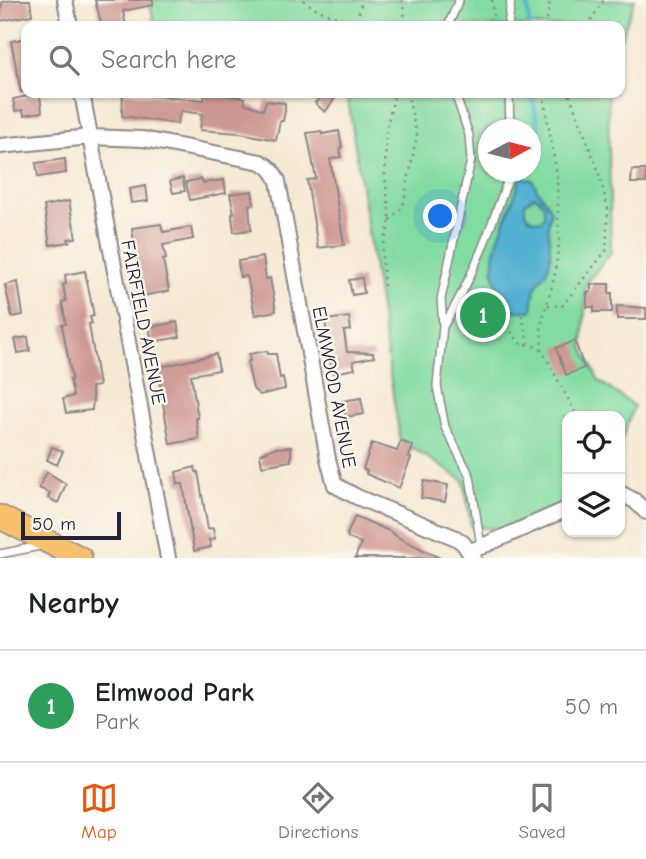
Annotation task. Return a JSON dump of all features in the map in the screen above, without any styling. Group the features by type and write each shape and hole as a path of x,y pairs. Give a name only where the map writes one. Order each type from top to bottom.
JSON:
{"main road":[{"path":"0,517 80,558"}],"street":[{"path":"65,0 69,21"},
{"name":"FAIRFIELD AVENUE","path":"83,98 168,558"},
{"path":"0,146 90,137"},
{"name":"ELMWOOD AVENUE","path":"90,137 144,139 261,162 274,172 278,181 335,485 357,498 456,538 474,552"},
{"path":"625,496 646,512"},
{"path":"474,552 562,511"}],"lane":[{"path":"450,21 459,0"},
{"path":"509,21 511,0"},
{"path":"457,98 469,135 471,160 441,299 443,326 437,386 445,427 470,476 474,552"},
{"path":"509,98 510,119"},
{"path":"443,326 476,266 506,182"},
{"path":"0,554 51,543"}],"path":[{"path":"303,0 338,19 357,21 362,0"},
{"path":"402,0 404,21"},
{"path":"492,0 494,21"},
{"path":"547,21 550,0"},
{"path":"590,21 604,0"},
{"path":"384,286 382,254 390,220 386,130 394,98"},
{"path":"390,220 403,206 417,135 410,98"},
{"path":"544,98 557,176 559,242 554,279 541,325 542,349 574,411"},
{"path":"547,305 562,306 606,251 608,209 598,170 571,98"},
{"path":"463,293 490,306 522,344 542,349"},
{"path":"522,315 524,331 530,345"}],"green space":[{"path":"149,0 635,0 625,27 625,21 154,21"},
{"path":"348,98 608,98 611,252 586,284 583,347 598,380 634,406 625,431 625,411 562,411 562,503 504,530 471,526 464,481 400,440"}],"water":[{"path":"519,182 534,182 551,211 548,223 550,260 535,289 532,311 506,311 494,274 499,237","holes":["534,196 544,206 544,217 540,221 531,219 525,212 525,203"]}],"building":[{"path":"30,0 32,15 0,21 2,2"},
{"path":"95,0 153,0 153,5 123,11 125,21 101,21"},
{"path":"21,39 21,92 11,41"},
{"path":"40,98 42,112 24,115 23,110 15,111 13,99"},
{"path":"123,98 245,98 244,103 263,110 266,101 285,103 283,121 280,121 276,140 240,133 200,130 202,114 181,111 177,124 122,116"},
{"path":"320,98 334,100 325,112 315,103"},
{"path":"321,131 322,134 339,131 341,157 330,159 344,245 318,248 307,180 316,179 307,133"},
{"path":"65,159 66,173 38,177 36,163"},
{"path":"632,170 646,170 646,183 631,183"},
{"path":"183,178 185,191 173,193 170,181"},
{"path":"201,179 203,183 224,180 226,193 190,200 186,182"},
{"path":"146,186 148,201 131,203 129,189"},
{"path":"252,191 254,204 249,205 251,230 234,232 230,194"},
{"path":"69,201 76,238 50,245 44,206"},
{"path":"161,224 163,232 191,227 193,239 163,245 169,291 142,296 132,228"},
{"path":"263,257 266,279 270,278 276,311 255,315 247,276 240,277 238,261"},
{"path":"85,271 94,316 90,317 92,323 89,324 99,386 91,387 92,410 66,413 63,399 73,396 62,325 66,324 62,302 66,301 63,285 66,284 65,275"},
{"path":"362,278 364,293 352,295 349,280"},
{"path":"18,282 23,315 12,317 5,285"},
{"path":"591,284 609,284 612,312 594,312 594,307 587,307 587,292 591,292"},
{"path":"617,306 646,308 646,319 617,319"},
{"path":"349,317 351,330 344,331 347,352 373,353 374,357 353,361 355,369 333,373 327,350 325,320"},
{"path":"177,322 180,337 152,342 149,327"},
{"path":"28,337 30,351 18,353 15,339"},
{"path":"575,341 584,368 566,375 556,348"},
{"path":"267,351 268,354 276,354 280,378 283,377 285,389 260,395 253,389 247,362 250,361 249,354"},
{"path":"216,354 219,370 191,375 199,439 170,444 157,368"},
{"path":"361,398 364,414 345,417 342,401"},
{"path":"401,441 413,446 399,488 366,474 367,471 363,469 372,443 397,451"},
{"path":"52,447 63,451 57,465 47,460"},
{"path":"291,447 291,461 262,466 260,454 274,448"},
{"path":"195,467 208,529 213,528 215,539 209,540 211,547 194,551 183,484 178,484 176,472"},
{"path":"47,472 66,484 58,503 48,498 50,493 39,488"},
{"path":"424,481 448,485 445,502 421,498"},
{"path":"355,516 440,558 355,558 361,543 348,538 347,534"}],"waterway":[{"path":"528,0 529,21"},
{"path":"533,98 536,119"}],"place":[{"name":"Elmwood Park","path":"483,315"}]}
